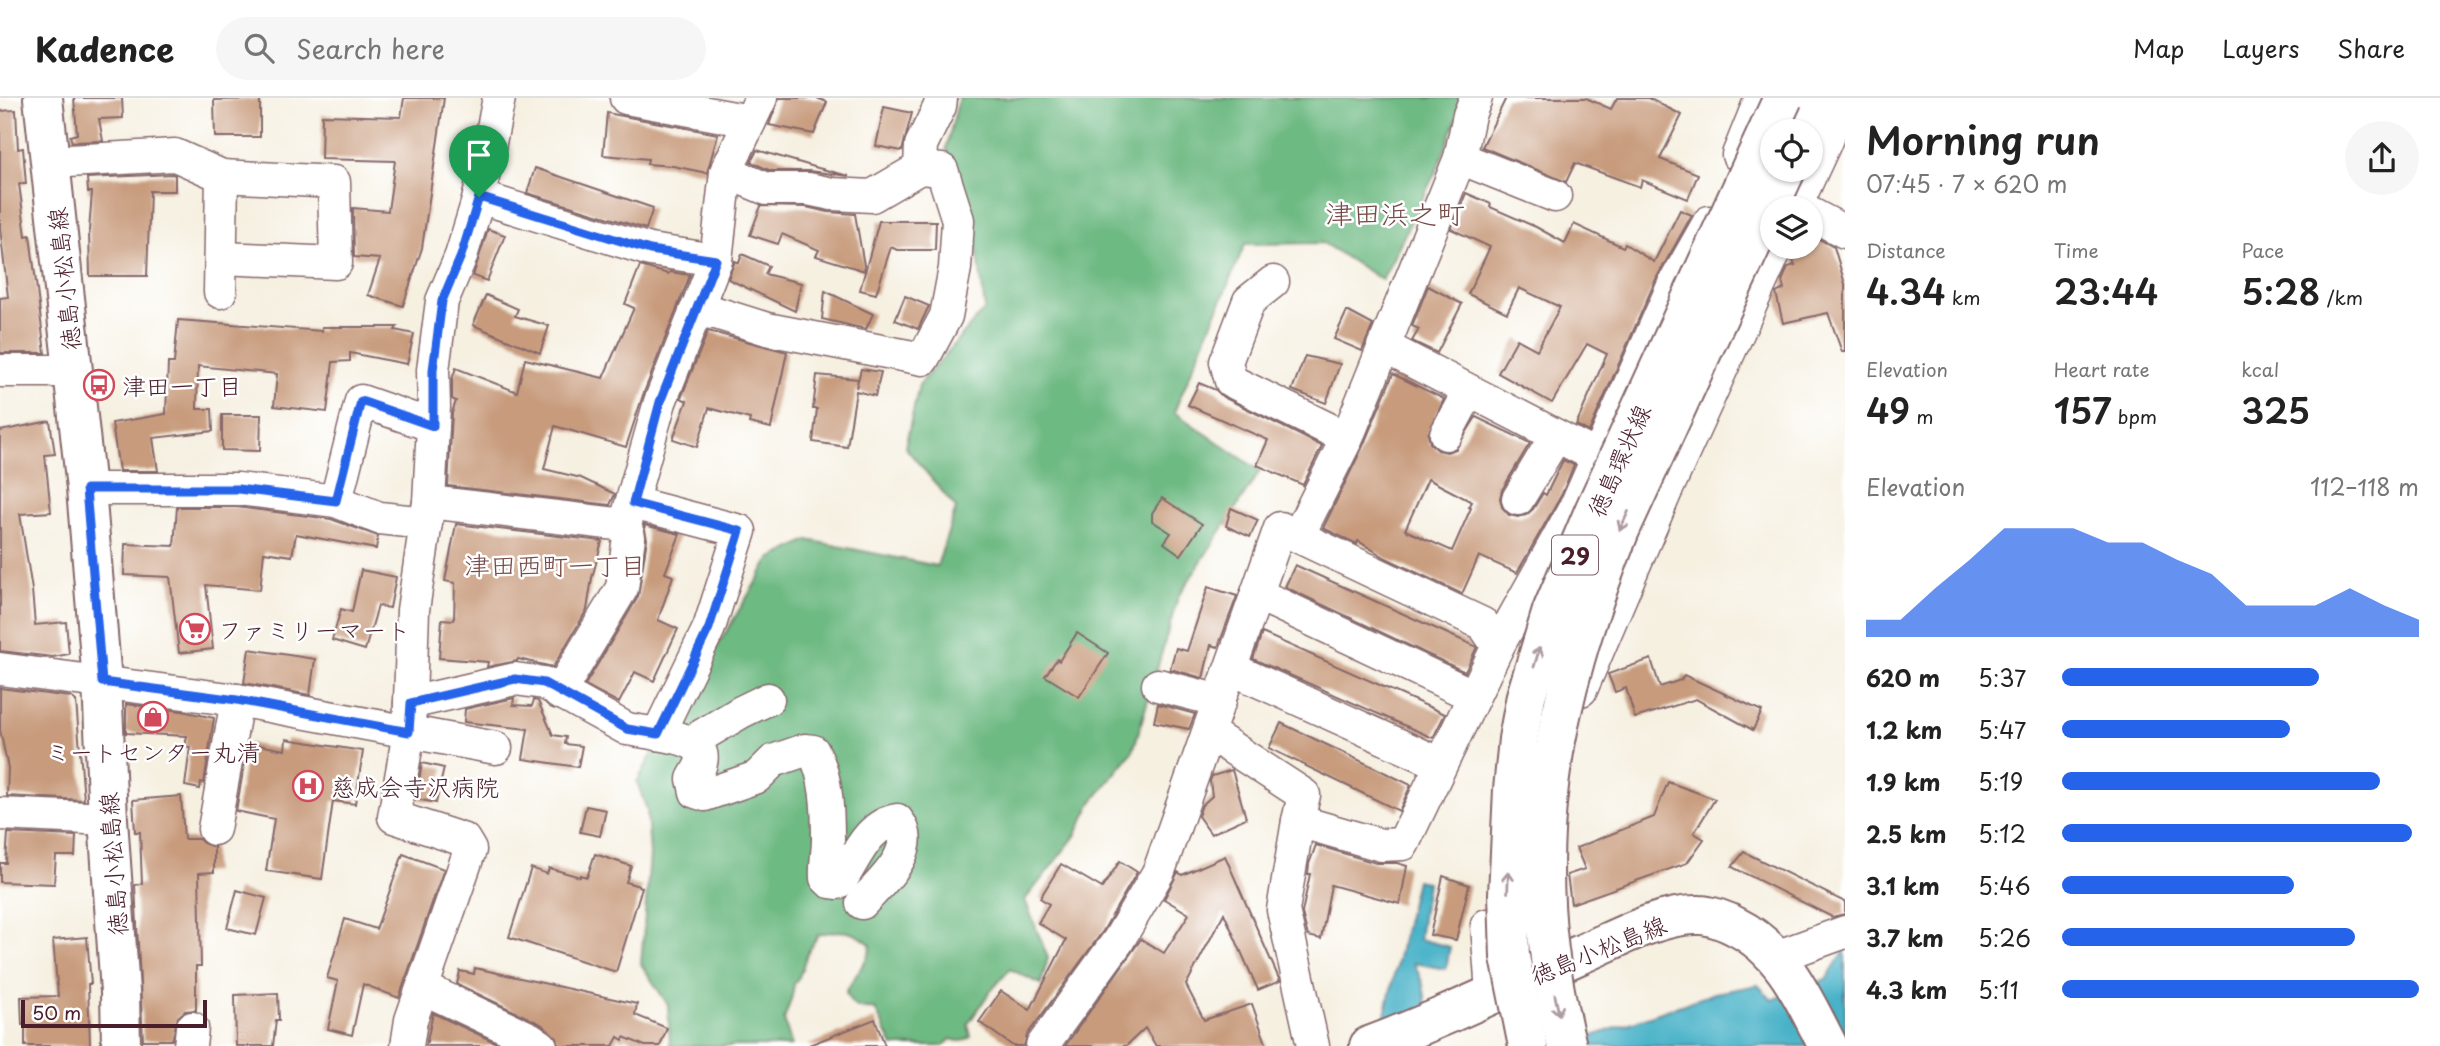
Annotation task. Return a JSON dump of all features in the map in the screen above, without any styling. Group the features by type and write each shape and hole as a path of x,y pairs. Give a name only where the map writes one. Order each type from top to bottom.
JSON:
{"main road":[{"name":"徳島小松島線","path":"43,98 86,489 102,682 121,1046"},
{"name":"徳島環状線","path":"1528,1046 1510,957 1508,894 1513,790 1526,696 1552,611 1594,511 1783,98"},
{"path":"1818,98 1825,137"},
{"name":"徳島環状線","path":"1567,1046 1549,962 1542,862 1550,767 1567,686 1598,583 1620,530 1767,259"},
{"name":"徳島小松島線","path":"1374,1044 1626,934 1667,919 1701,914 1735,925 1758,940 1786,970 1828,1046"}],"street":[{"path":"407,1046 411,1020 470,850 464,840 394,817 418,724 413,610 427,513 433,426 433,370 442,301 461,256 479,197 499,98"},
{"path":"559,693 622,589 629,537 629,514 660,402 716,260 726,172 755,110 626,98"},
{"path":"920,168 921,145 940,106 941,98"},
{"path":"1298,536 1347,438 1460,158 1469,115 1476,98"},
{"path":"1298,821 1381,845 1403,844 1498,646 1577,502 1674,284 1706,230 1761,98"},
{"path":"1800,196 1843,98"},
{"path":"50,162 174,155 222,176 334,182 336,263 220,258"},
{"path":"1460,158 1555,196"},
{"path":"695,312 716,313 767,330 923,359 946,316 955,268 958,220 942,170 920,168 872,196 832,194 808,189 767,190 726,172"},
{"path":"1730,174 1785,196"},
{"path":"220,292 222,176"},
{"path":"479,197 650,250 716,260"},
{"path":"1823,217 1845,232"},
{"path":"1492,993 1488,925 1525,920 1555,858 1562,734 1666,491 1772,259"},
{"path":"1273,282 1249,301 1227,362 1231,381 1347,438"},
{"path":"1383,346 1666,491"},
{"path":"0,372 73,370"},
{"path":"1446,434 1469,391"},
{"path":"336,501 361,401 433,426"},
{"path":"1518,499 1556,436"},
{"path":"86,489 238,489 336,501 379,518 427,513 629,514 740,531 709,628 658,734"},
{"path":"1042,1046 1118,941 1159,871 1280,528 1363,555 1483,624 1498,646"},
{"path":"1257,594 1474,696"},
{"path":"0,669 418,724 496,748"},
{"path":"1232,669 1441,764"},
{"path":"418,724 515,679 544,683 627,729 691,742 701,752 701,763 692,779 696,792 705,795 757,776 773,761 805,750 813,751 817,757 826,797 828,839 825,870 826,878 830,882 837,883 843,877 873,830 886,822 897,820 904,828 905,842 898,863 862,903"},
{"path":"1158,685 1220,701"},
{"path":"691,742 768,699"},
{"path":"214,829 237,700"},
{"path":"1209,733 1304,795 1283,910 1313,1046"},
{"path":"0,814 108,818"},
{"path":"1786,970 1845,932"},
{"path":"423,988 541,1046"}],"green space":[{"path":"959,98 1465,98 1438,167 1382,280 1323,243 1245,244 1174,412 1260,471 1178,597 1133,751 1092,802 1075,836 1025,900 1048,958 1041,984 1010,969 989,993 968,1024 971,1037 961,1041 951,1039 943,1046 893,1046 875,1009 857,1007 846,992 868,956 871,945 853,933 833,932 818,935 794,984 784,1020 792,1046 670,1046 668,1005 641,964 650,855 647,810 637,782 770,559 808,540 937,566 956,508 905,447 919,385 985,309 974,223 946,148"}],"water":[{"path":"1416,880 1427,882 1419,939 1450,947 1446,969 1414,963 1423,984 1433,1046 1399,1046 1384,1019"},
{"path":"1845,950 1845,1046 1565,1046 1715,993 1758,985 1772,1000 1826,979"}],"building":[{"path":"74,98 122,98 123,118 99,119 103,141 72,142 70,136 77,134"},
{"path":"404,98 444,98 422,248 403,306 368,295 380,259 354,257 353,208 388,211 395,161 321,159 322,115 401,117"},
{"path":"779,98 817,98 827,102 814,134 769,125"},
{"path":"1506,98 1586,98 1611,109 1617,98 1648,98 1682,115 1660,159 1698,174 1688,199 1642,180 1640,187 1575,163 1566,182 1482,147"},
{"path":"260,99 260,137 215,137 214,100"},
{"path":"884,107 912,113 902,151 876,146"},
{"path":"16,110 18,149 23,148 26,184 19,184 26,236 30,235 45,353 0,353 0,298 8,297 0,228 0,111"},
{"path":"607,113 718,134 707,173 647,164 648,159 603,155"},
{"path":"757,150 849,176 808,171 771,171 751,162"},
{"path":"535,168 653,208 646,229 527,193"},
{"path":"175,175 175,191 150,191 147,276 90,276 92,192 88,192 87,178"},
{"path":"1466,193 1565,243 1574,224 1623,247 1625,244 1654,262 1680,210 1692,215 1657,277 1589,432 1576,425 1607,354 1587,344 1552,403 1498,373 1517,339 1537,350 1560,307 1519,288 1507,313 1468,294 1490,247 1451,229"},
{"path":"761,206 806,207 855,214 865,271 816,256 819,250 782,234 778,244 750,235"},
{"path":"879,221 936,221 935,250 897,250 891,247 876,294 860,290"},
{"path":"488,229 505,235 487,281 473,276"},
{"path":"1823,241 1834,247 1845,284 1845,352 1842,352 1828,313 1783,323 1776,293 1784,289 1782,281 1788,267 1795,265 1793,259 1823,259"},
{"path":"742,254 769,266 765,274 801,283 795,311 728,279 735,261 739,263"},
{"path":"640,266 668,274 690,275 643,395 626,447 555,426 544,469 581,478 615,494 610,505 448,486 452,413 456,401 452,399 452,379 456,368 517,392 525,359 603,378 634,308 625,304"},
{"path":"1428,286 1462,304 1437,353 1412,341 1419,329 1412,326"},
{"path":"825,291 873,314 866,329 822,319"},
{"path":"486,295 518,309 515,316 549,326 540,353 473,325"},
{"path":"905,296 929,306 918,329 895,320"},
{"path":"1347,311 1373,325 1362,351 1334,339"},
{"path":"178,320 322,331 322,327 397,327 395,330 414,334 407,364 350,353 350,361 333,362 327,412 274,406 277,374 198,366 197,409 212,409 213,431 153,438 158,471 119,471 112,423 166,414 168,363 174,363"},
{"path":"708,331 787,352 771,428 749,423 750,419 709,408 697,447 673,439 687,401 681,398"},
{"path":"1305,356 1340,364 1326,403 1292,390"},
{"path":"861,369 881,372 875,396 856,391 847,447 813,442 817,375 858,379 856,388"},
{"path":"1393,374 1444,399 1428,434 1430,443 1438,450 1447,452 1456,449 1476,417 1530,443 1502,490 1502,507 1509,515 1526,515 1533,509 1543,493 1546,495 1563,460 1574,465 1562,494 1517,573 1479,556 1462,594 1386,558 1358,541 1357,544 1323,528 1363,446","holes":["1428,479 1472,502 1452,551 1405,530"]},
{"path":"1199,383 1322,446 1303,485 1257,465 1268,440 1188,405"},
{"path":"222,415 261,415 260,451 222,450"},
{"path":"50,421 55,454 45,455 51,512 20,514 35,625 66,622 69,654 53,657 0,651 0,431"},
{"path":"1162,498 1202,524 1181,555 1164,543 1171,533 1152,521 1152,513"},
{"path":"177,507 237,507 331,519 378,536 376,549 296,534 292,556 264,552 260,590 206,585 213,649 179,653 170,577 124,575 125,544 174,546"},
{"path":"1231,508 1258,520 1250,537 1226,526"},
{"path":"456,524 602,541 587,610 553,667 518,659 487,667 488,662 439,658 442,619 454,620 455,583 445,581"},
{"path":"644,525 680,534 665,573 673,576 658,620 678,629 654,681 635,672 619,703 585,685 638,597 647,539"},
{"path":"1295,565 1477,647 1465,672 1285,587"},
{"path":"361,570 396,577 390,608 378,606 365,650 332,640 341,609 352,612"},
{"path":"1208,587 1237,596 1218,647 1211,645 1203,678 1170,669 1176,648 1187,651"},
{"path":"1077,633 1108,653 1079,697 1045,676 1057,659 1059,661"},
{"path":"1262,633 1445,714 1433,738 1253,659"},
{"path":"249,649 315,659 310,695 244,683"},
{"path":"1651,659 1660,687 1681,680 1684,675 1762,711 1753,730 1696,699 1635,718 1626,688 1615,692 1608,674"},
{"path":"0,688 71,697 76,701 84,800 7,796 8,768 0,730"},
{"path":"514,698 513,705 532,706 534,700 538,701 553,735 566,737 565,744 582,746 578,767 523,759 528,729 464,722 465,709"},
{"path":"126,704 214,718 204,783 201,782 200,789 185,786 190,747 185,746 187,736 126,733"},
{"path":"1158,704 1195,714 1189,729 1154,722"},
{"path":"1281,723 1411,785 1399,811 1269,748"},
{"path":"286,739 363,751 355,804 333,801 322,879 266,871 274,819 236,811 248,743 285,750"},
{"path":"422,763 444,768 436,803 416,799"},
{"path":"1232,770 1246,818 1211,834 1198,816 1202,805 1212,796 1212,776"},
{"path":"1668,782 1715,799 1694,833 1704,839 1687,863 1571,904 1567,875 1585,869 1576,848 1654,817"},
{"path":"181,796 184,839 199,839 214,847 214,872 199,873 201,966 196,966 196,1010 185,1011 178,1017 172,1040 143,1040 135,885 142,884 140,832 135,832 133,800"},
{"path":"586,806 606,810 600,836 580,832"},
{"path":"8,833 76,836 75,856 56,856 54,884 0,882 0,863 6,863"},
{"path":"1316,845 1376,863 1407,866 1400,904 1331,885 1321,939 1308,936 1302,913 1310,874 1309,864"},
{"path":"1744,852 1845,902 1845,914 1832,917 1732,867"},
{"path":"403,854 444,869 399,998 363,984 352,1035 328,1029 338,981 327,978 345,919 376,929"},
{"path":"595,854 631,866 626,882 642,887 616,972 509,937 531,868 547,874 549,868 587,877"},
{"path":"1225,856 1280,981 1258,990 1224,913 1186,985 1204,1020 1252,1004 1267,1046 1156,1046 1145,1028 1126,1046 1065,1046 1141,939 1164,953 1189,914 1164,899 1178,872 1182,875"},
{"path":"1120,861 1137,872 1103,931 1027,1035 1024,1046 1013,1046 979,1022 1001,991 1030,1010 1066,940 1038,923 1049,904 1040,898 1061,864 1102,888"},
{"path":"1443,876 1469,885 1456,940 1430,935"},
{"path":"237,890 266,898 256,935 227,928"},
{"path":"87,937 91,984 88,984 90,1046 25,1046 21,997 58,996 53,940"},
{"path":"475,968 637,1004 635,1015 667,1028 660,1046 645,1046 618,1037 613,1046 559,1046 557,1038 541,1024 457,984 460,971 474,974"},
{"path":"278,993 279,1020 276,1020 273,1046 236,1046 235,995"},
{"path":"433,1013 503,1046 426,1046"},
{"path":"875,1019 885,1046 809,1046 809,1045"}],"place":[{"name":"津田一丁目","path":"99,385"},
{"name":"ファミリーマート","path":"195,629"},
{"name":"ミートセンター丸清","path":"153,717"},
{"name":"慈成会寺沢病院","path":"308,786"}],"district":[{"name":"津田浜之町","path":"1395,212"},
{"name":"津田西町一丁目","path":"555,564"}],"route":[{"path":"479,197 650,250 716,260 660,402 633,503 740,531 709,628 658,734 627,729 544,683 515,679 411,703 409,732 237,700 102,682 86,489 238,489 336,501 361,401 433,426 433,370 442,301 461,256 479,197"}]}
